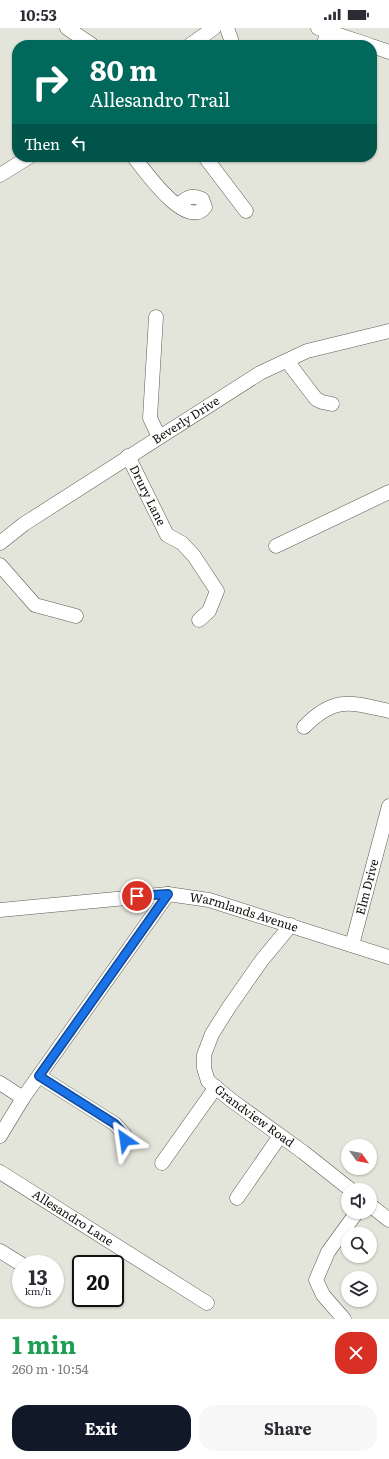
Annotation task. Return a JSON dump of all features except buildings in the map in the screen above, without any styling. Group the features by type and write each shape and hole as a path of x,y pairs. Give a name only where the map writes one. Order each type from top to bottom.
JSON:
{"street":[{"path":"67,28 85,40"},
{"path":"197,40 214,28"},
{"path":"227,28 231,40"},
{"path":"323,40 322,30 353,40"},
{"path":"377,48 389,52"},
{"path":"0,175 21,162"},
{"path":"138,162 158,188 178,205"},
{"path":"209,162 246,210"},
{"path":"156,317 150,418 159,437"},
{"name":"Beverly Drive","path":"0,543 24,524 128,456 260,373 307,351 389,331"},
{"path":"287,361 316,398 322,402 332,404"},
{"name":"Drury Lane","path":"128,456 167,535 182,542 194,556 217,591 209,611 199,620"},
{"path":"276,546 389,492"},
{"path":"0,565 35,606 76,616"},
{"path":"304,728 323,710 342,704 353,702 389,711"},
{"name":"Elm Drive","path":"352,945 389,806"},
{"path":"0,1136 23,1098 168,894"},
{"name":"Warmlands Avenue","path":"0,910 168,894 209,900 292,925 389,957"},
{"name":"Grandview Road","path":"292,925 262,960 212,1034 204,1056 204,1068 208,1081 342,1183"},
{"path":"39,1076 115,1124 124,1134 124,1146"},
{"path":"0,1083 23,1098"},
{"path":"162,1163 216,1087"},
{"path":"237,1198 280,1136"},
{"name":"Allesandro Lane","path":"0,1172 207,1303"},
{"path":"377,1211 389,1220"},
{"path":"344,1319 323,1295 316,1280 328,1252 352,1219"},
{"path":"0,1251 12,1258"}],"route":[{"path":"125,1140 121,1129 115,1124 91,1107 39,1076 168,894 137,896"}]}
